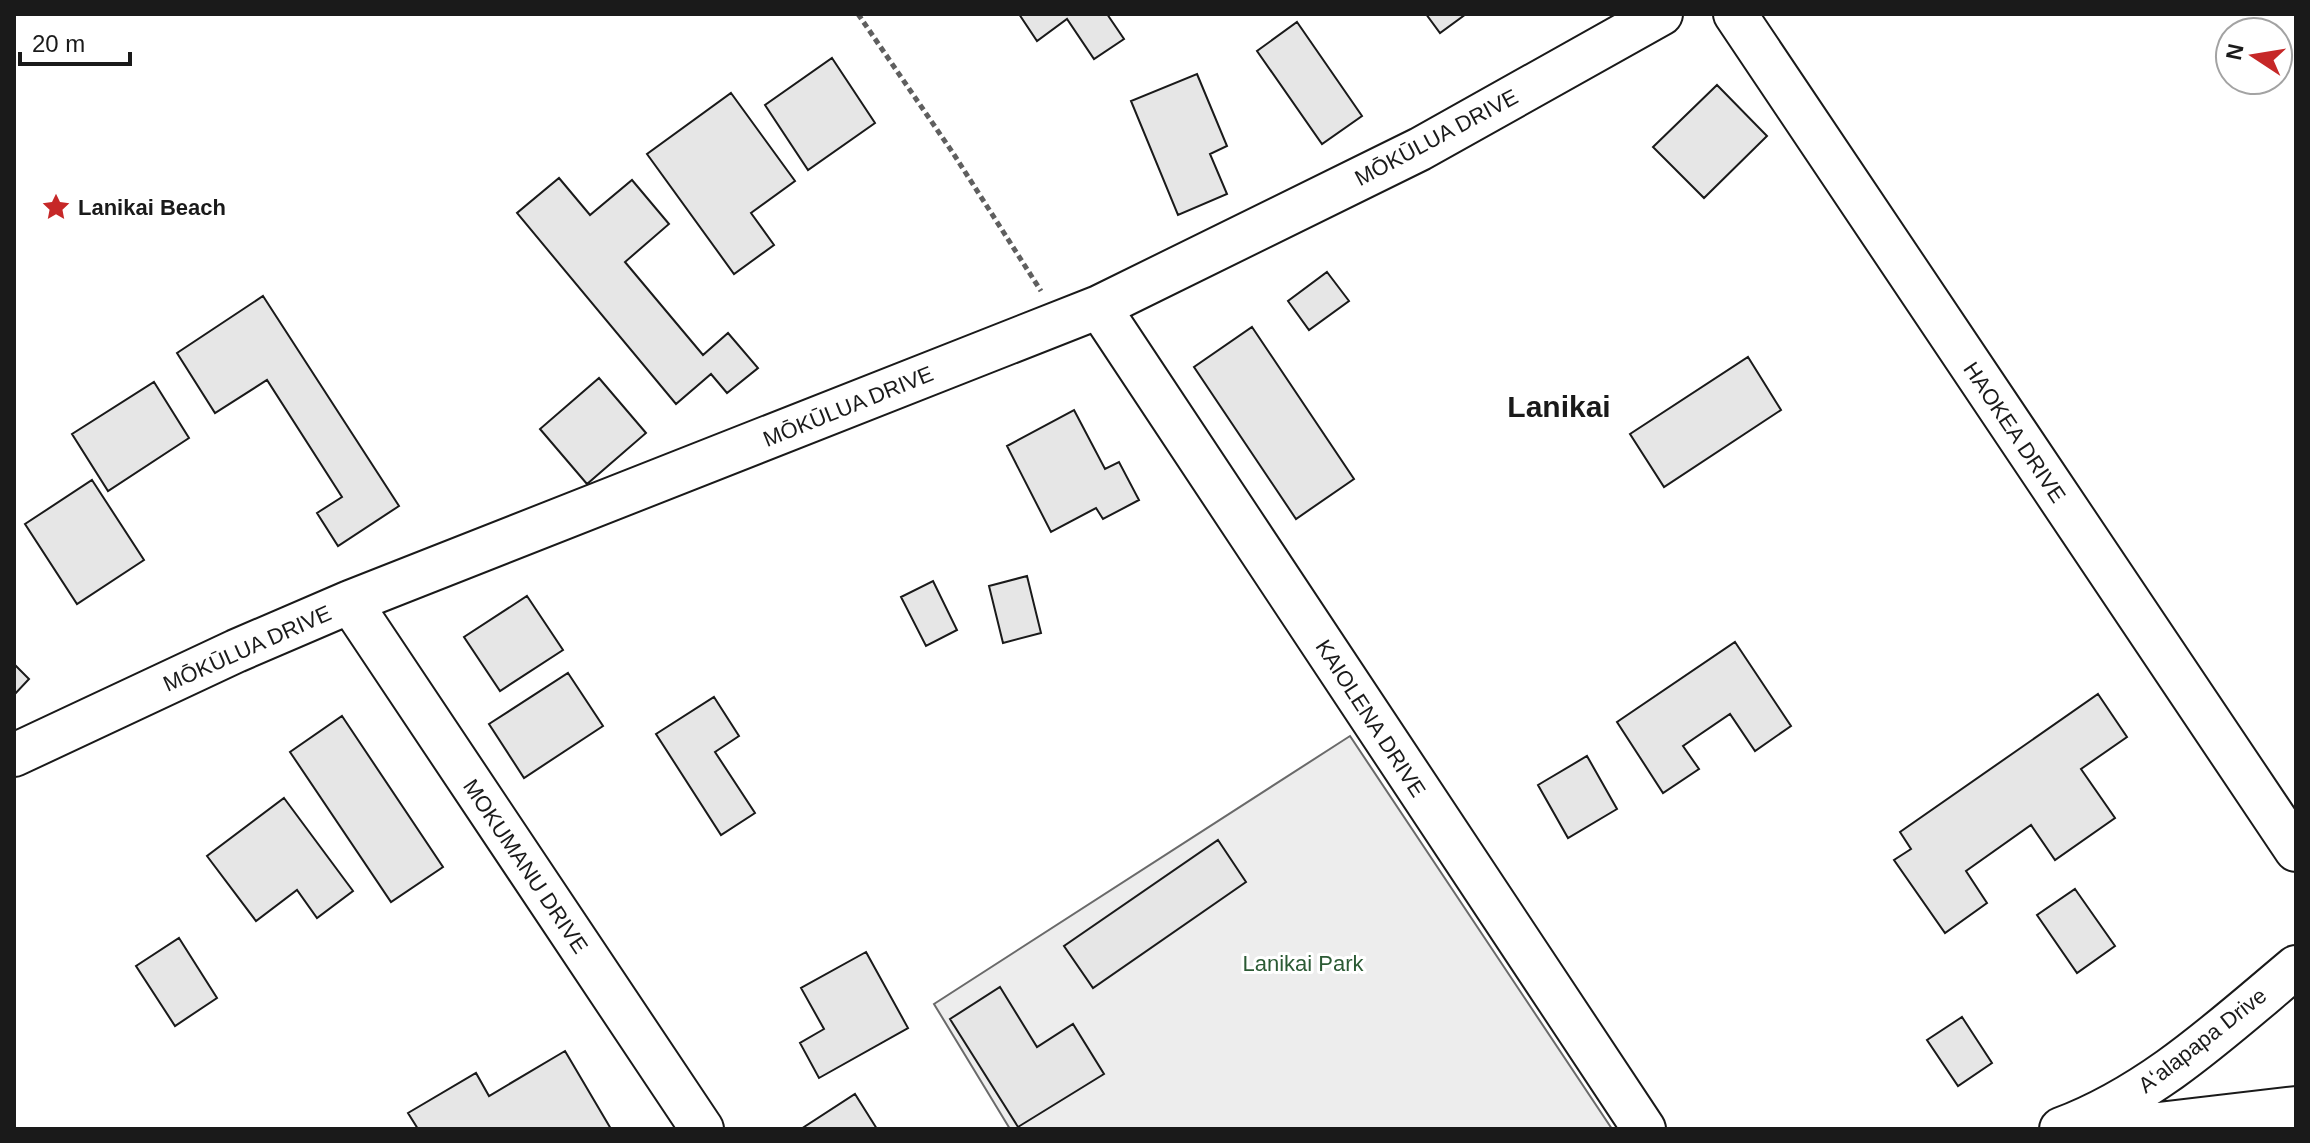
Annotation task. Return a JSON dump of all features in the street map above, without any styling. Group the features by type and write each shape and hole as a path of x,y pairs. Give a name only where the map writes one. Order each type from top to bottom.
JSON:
{"street":[{"name":"MŌKŪLUA DRIVE","path":"14,755 350,602 1099,307 1420,149 1661,14"},
{"name":"HAOKEA DRIVE","path":"1735,14 2296,850"},
{"name":"KAIOLENA DRIVE","path":"1099,307 1644,1129"},
{"name":"MOKUMANU DRIVE","path":"350,602 702,1129"},
{"name":"Aʻalapapa Drive","path":"2079,1122 2162,1076 2296,967"},
{"path":"2079,1122 2150,1125 2296,1108"}],"path":[{"path":"858,14 953,153 1061,322"}],"shaded area":[{"name":"Lanikai Park","path":"1350,736 1612,1129 1010,1129 934,1004"}],"building":[{"path":"1019,14 1107,14 1124,39 1094,59 1067,19 1037,41"},
{"path":"1426,14 1466,14 1440,33"},
{"path":"1297,22 1362,116 1322,144 1257,51"},
{"path":"832,58 875,123 808,170 765,105"},
{"path":"1197,74 1227,146 1210,154 1227,194 1178,215 1131,101"},
{"path":"1717,85 1767,136 1704,198 1653,147"},
{"path":"731,93 795,181 751,213 774,245 734,274 647,154"},
{"path":"559,178 590,215 632,180 669,224 625,262 703,355 728,333 758,368 727,393 711,374 676,404 517,213"},
{"path":"1327,272 1349,301 1309,330 1288,301"},
{"path":"263,296 399,506 338,546 317,513 342,497 267,380 215,413 177,353"},
{"path":"1252,327 1354,479 1296,519 1194,367"},
{"path":"1748,357 1781,410 1664,487 1630,434"},
{"path":"599,378 646,433 587,484 540,429"},
{"path":"154,382 189,438 108,491 72,434"},
{"path":"1074,410 1105,469 1119,462 1139,500 1103,519 1096,508 1051,532 1007,446"},
{"path":"92,480 144,560 77,604 25,524"},
{"path":"1027,576 1041,633 1003,643 989,586"},
{"path":"933,581 957,630 926,646 901,597"},
{"path":"527,596 563,650 500,691 464,637"},
{"path":"1735,642 1791,726 1755,751 1730,714 1683,746 1699,769 1663,793 1617,722"},
{"path":"14,664 29,679 14,695"},
{"path":"568,673 603,726 524,778 489,724"},
{"path":"2098,694 2127,737 2081,769 2115,818 2055,860 2031,825 1966,871 1987,903 1945,933 1894,860 1911,849 1900,832"},
{"path":"714,697 739,736 715,752 755,813 721,835 656,734"},
{"path":"342,716 443,867 391,902 290,752"},
{"path":"1587,756 1617,809 1568,838 1538,785"},
{"path":"284,798 353,891 317,918 297,890 256,921 207,856"},
{"path":"1218,840 1246,882 1093,988 1064,946"},
{"path":"2075,889 2115,946 2077,973 2037,915"},
{"path":"179,938 217,998 175,1026 136,966"},
{"path":"866,952 908,1028 819,1078 800,1043 824,1029 801,988"},
{"path":"1000,987 1037,1047 1073,1024 1104,1074 1018,1127 950,1019"},
{"path":"1962,1017 1992,1063 1958,1086 1927,1040"},
{"path":"565,1051 611,1129 418,1129 408,1113 476,1073 489,1096"},
{"path":"855,1094 877,1129 801,1129"}],"place":[{"name":"Lanikai Beach","path":"56,207"}],"district":[{"name":"Lanikai","path":"1559,407"}]}
